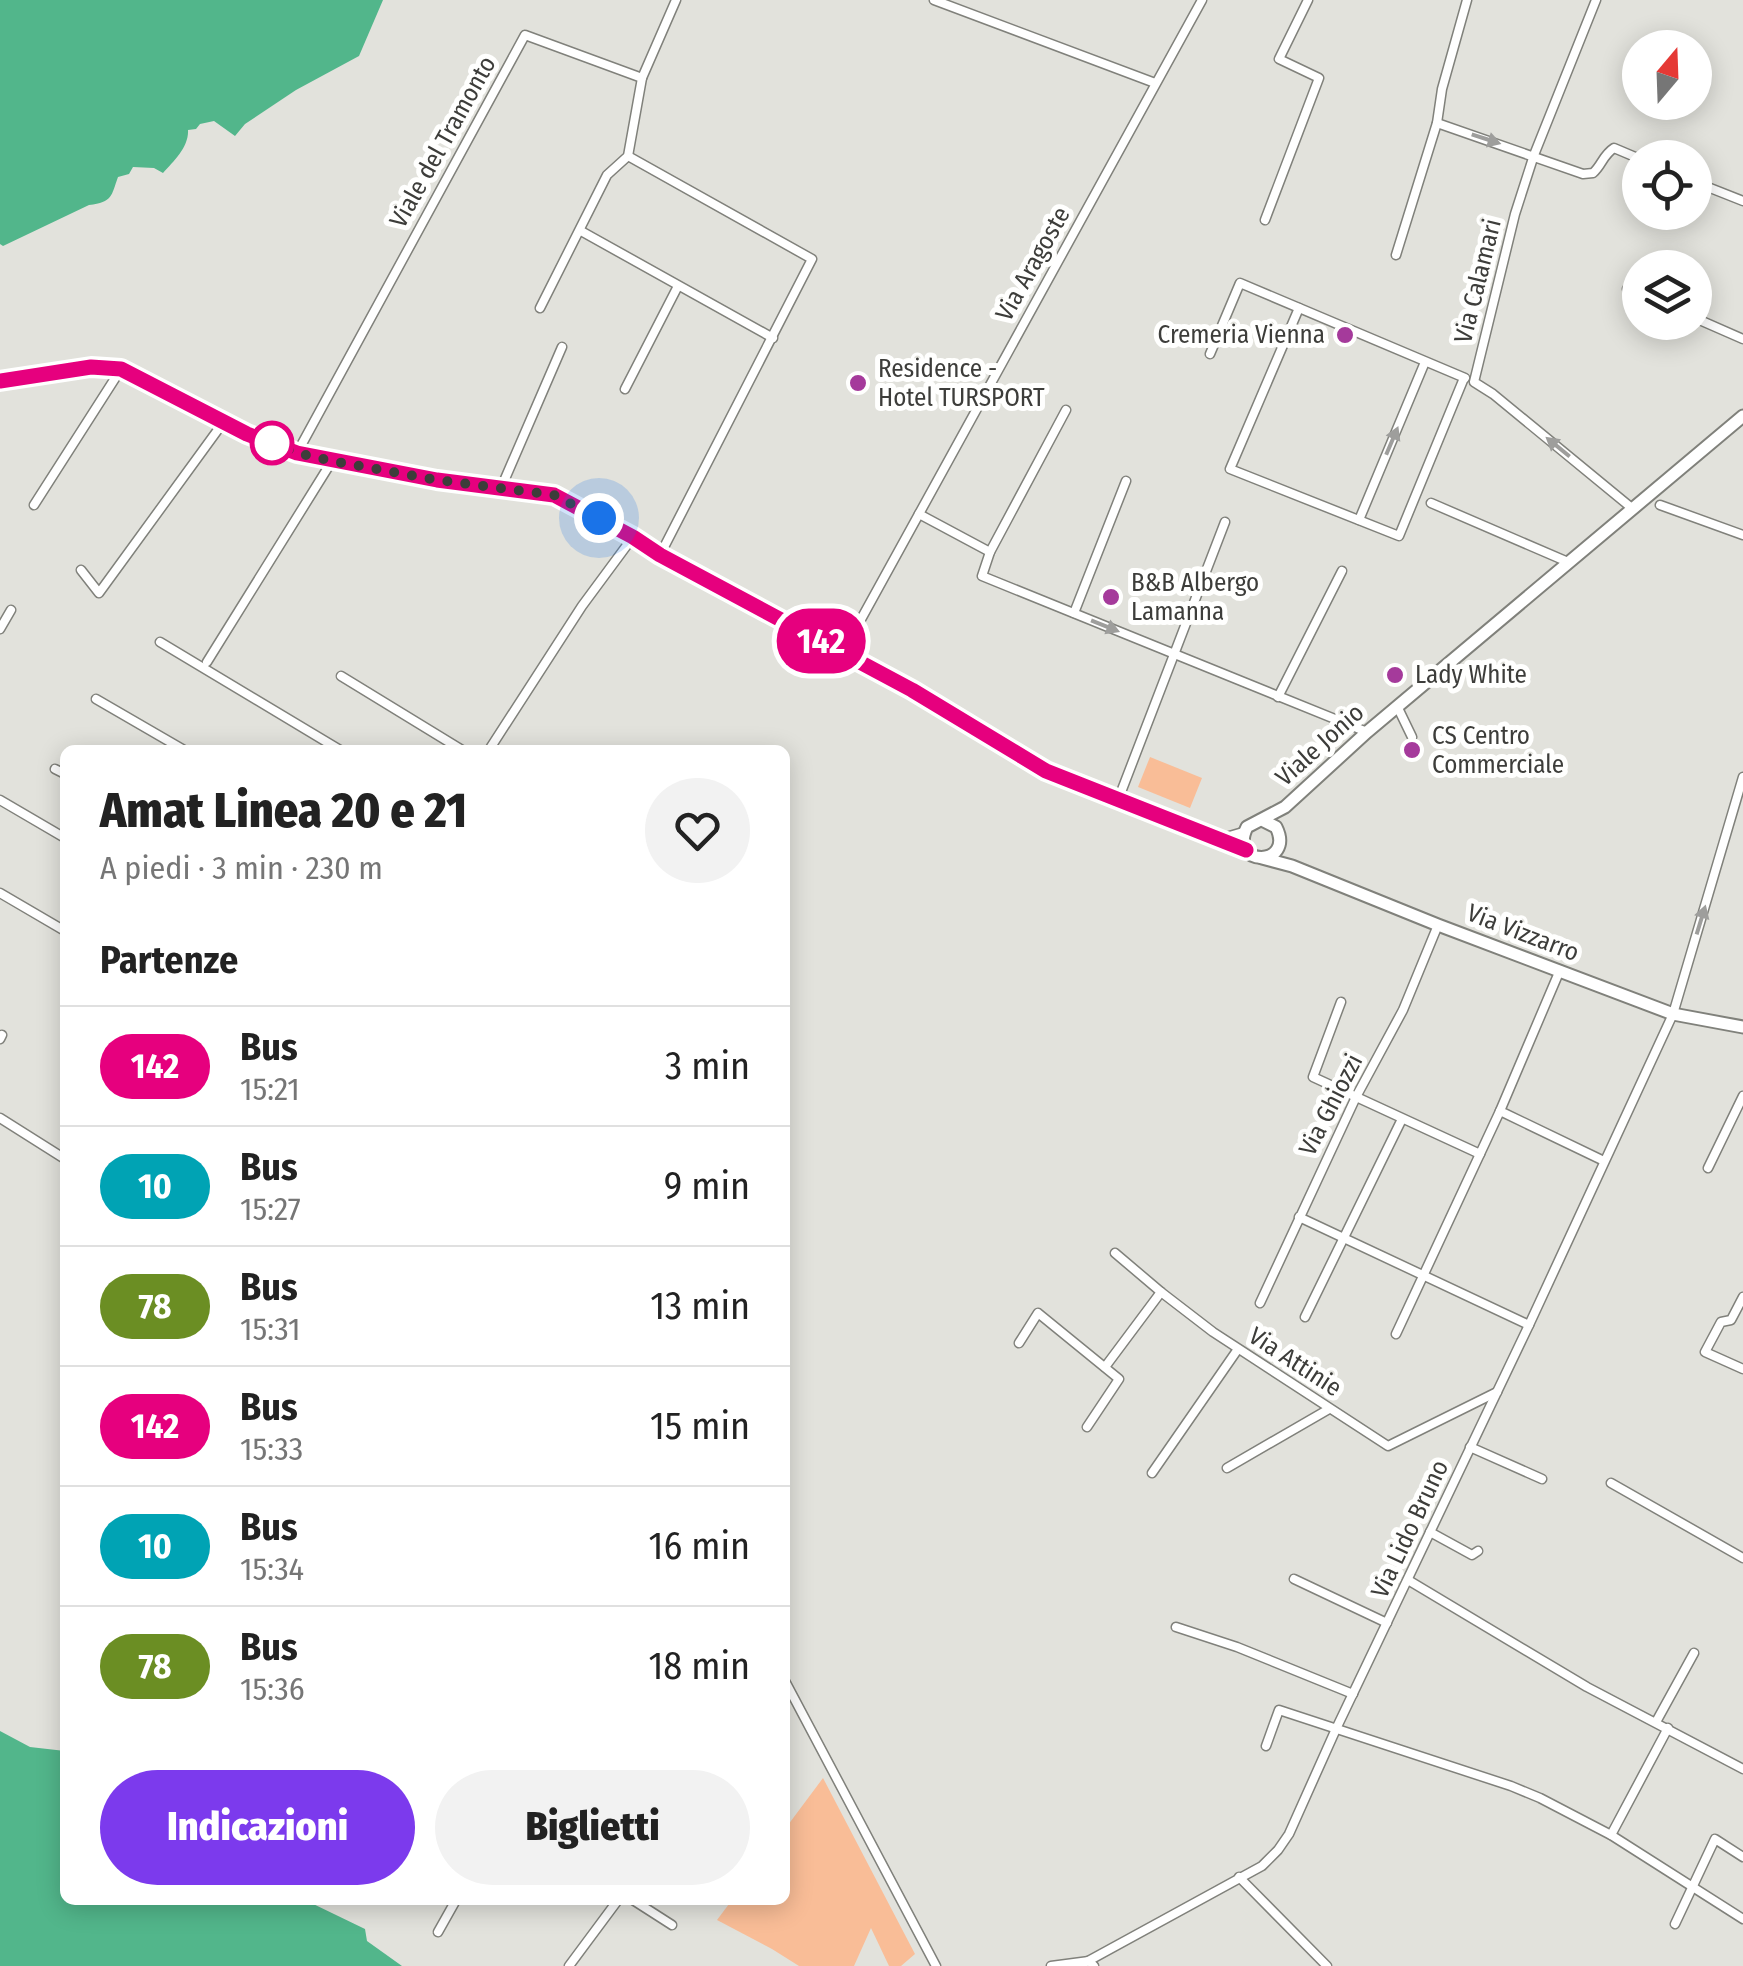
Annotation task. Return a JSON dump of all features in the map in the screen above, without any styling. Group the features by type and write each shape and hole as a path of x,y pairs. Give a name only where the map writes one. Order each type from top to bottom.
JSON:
{"street":[{"path":"540,308 607,175 628,156 642,78 676,0"},
{"path":"934,0 1154,83"},
{"name":"Via Aragoste","path":"842,652 1202,0"},
{"path":"1265,220 1319,78 1279,58 1308,0"},
{"path":"1396,255 1437,123 1442,89 1467,0"},
{"name":"Via Calamari","path":"1596,0 1534,155 1515,214 1474,382 1633,509"},
{"name":"Viale del Tramonto","path":"297,453 525,35 642,78"},
{"path":"1437,123 1583,174 1593,173 1605,154 1614,148 1622,151"},
{"path":"628,156 812,259 660,555"},
{"path":"1712,189 1743,202"},
{"path":"580,230 772,338"},
{"path":"1210,354 1240,283 1474,382"},
{"path":"625,389 678,286"},
{"path":"1298,308 1230,469 1399,536 1464,378"},
{"path":"1712,325 1743,338"},
{"path":"500,488 562,347"},
{"path":"1359,520 1425,362"},
{"path":"0,381 91,367 121,369 247,434 297,453 437,480 554,495 912,690 1046,771 1246,850"},
{"path":"34,505 121,369"},
{"path":"1066,410 990,552 982,576 1367,732"},
{"name":"Viale Jonio","path":"1262,820 1285,807 1397,706 1743,416"},
{"path":"81,570 100,594 225,420"},
{"path":"206,662 332,461"},
{"path":"1074,614 1126,482"},
{"path":"1431,504 1568,562"},
{"path":"1660,505 1743,535"},
{"path":"920,514 990,552"},
{"path":"1118,800 1225,522"},
{"path":"492,745 582,606 633,537"},
{"path":"1278,697 1342,571"},
{"path":"0,629 11,610"},
{"path":"160,642 332,745"},
{"path":"341,676 454,745"},
{"path":"96,698 176,745"},
{"path":"1397,706 1412,737"},
{"path":"55,769 60,772"},
{"name":"Via Lido Bruno","path":"1079,1966 1092,1964 1262,1866 1288,1834 1673,1014 1743,778"},
{"path":"0,800 60,835"},
{"name":"Viale Jonio","path":"1278,830 1285,807"},
{"path":"1246,850 1242,838 1252,822 1270,822 1280,838 1277,848 1262,858"},
{"path":"1219,839 1244,832"},
{"name":"Via Vizzarro","path":"1277,848 1292,866"},
{"name":"Via Vizzarro","path":"1246,850 1673,1014 1743,1027"},
{"path":"0,893 60,928"},
{"name":"Via Ghiozzi","path":"1260,1303 1356,1097 1403,1010 1438,925"},
{"path":"1396,1334 1560,970"},
{"path":"1341,1002 1313,1077 1480,1154"},
{"path":"1708,1168 1743,1096"},
{"path":"1500,1110 1604,1161"},
{"path":"0,1118 60,1156"},
{"path":"1304,1317 1402,1119"},
{"path":"1299,1217 1529,1325"},
{"name":"Via Attinie","path":"1115,1253 1238,1349 1388,1446 1497,1392"},
{"path":"1105,1367 1161,1292"},
{"path":"1743,1297 1732,1320 1720,1322 1704,1352 1743,1368"},
{"path":"1019,1344 1038,1314 1119,1379 1087,1428"},
{"path":"1152,1474 1238,1349"},
{"path":"1227,1468 1330,1409"},
{"path":"1470,1448 1542,1479"},
{"path":"1611,1483 1743,1558"},
{"path":"1430,1532 1472,1555 1478,1551"},
{"path":"1294,1579 1387,1622"},
{"path":"1408,1580 1587,1687 1743,1769"},
{"path":"1176,1626 1353,1694"},
{"path":"1656,1722 1694,1653"},
{"path":"790,1690 936,1966"},
{"path":"1266,1746 1279,1710 1512,1786 1611,1835 1743,1919"},
{"path":"1611,1835 1668,1728"},
{"path":"1674,1924 1715,1839 1743,1857"},
{"path":"1239,1877 1327,1966"},
{"path":"438,1932 453,1905"},
{"path":"569,1966 614,1905"},
{"path":"640,1905 672,1926"},
{"path":"1050,1966 1092,1964"}],"shaded area":[{"path":"0,0 383,0 359,56 296,90 245,124 235,136 214,121 188,130 183,148 163,173 154,168 133,167 129,174 118,177 107,200 3,246"},
{"path":"1150,757 1202,778 1190,808 1138,787"},
{"path":"0,1731 30,1747 60,1750 60,1905 315,1905 365,1929 367,1941 402,1966 0,1966"},
{"path":"823,1778 915,1954 901,1966 889,1966 871,1928 854,1966 799,1966 717,1920 728,1905 790,1905 790,1822"}],"bus line":[{"name":"142","path":"0,381 91,367 121,369 247,434 297,453 437,480 566,499 660,555 912,690 1046,771 1246,850"}],"place":[{"name":"Cremeria Vienna","path":"1345,335"},
{"name":"Residence - Hotel TURSPORT","path":"858,383"},
{"name":"B&B Albergo Lamanna","path":"1111,597"},
{"name":"Lady White","path":"1395,675"},
{"name":"CS Centro Commerciale","path":"1412,750"}],"route":[{"path":"272,443 332,461 554,495 599,518"}]}
